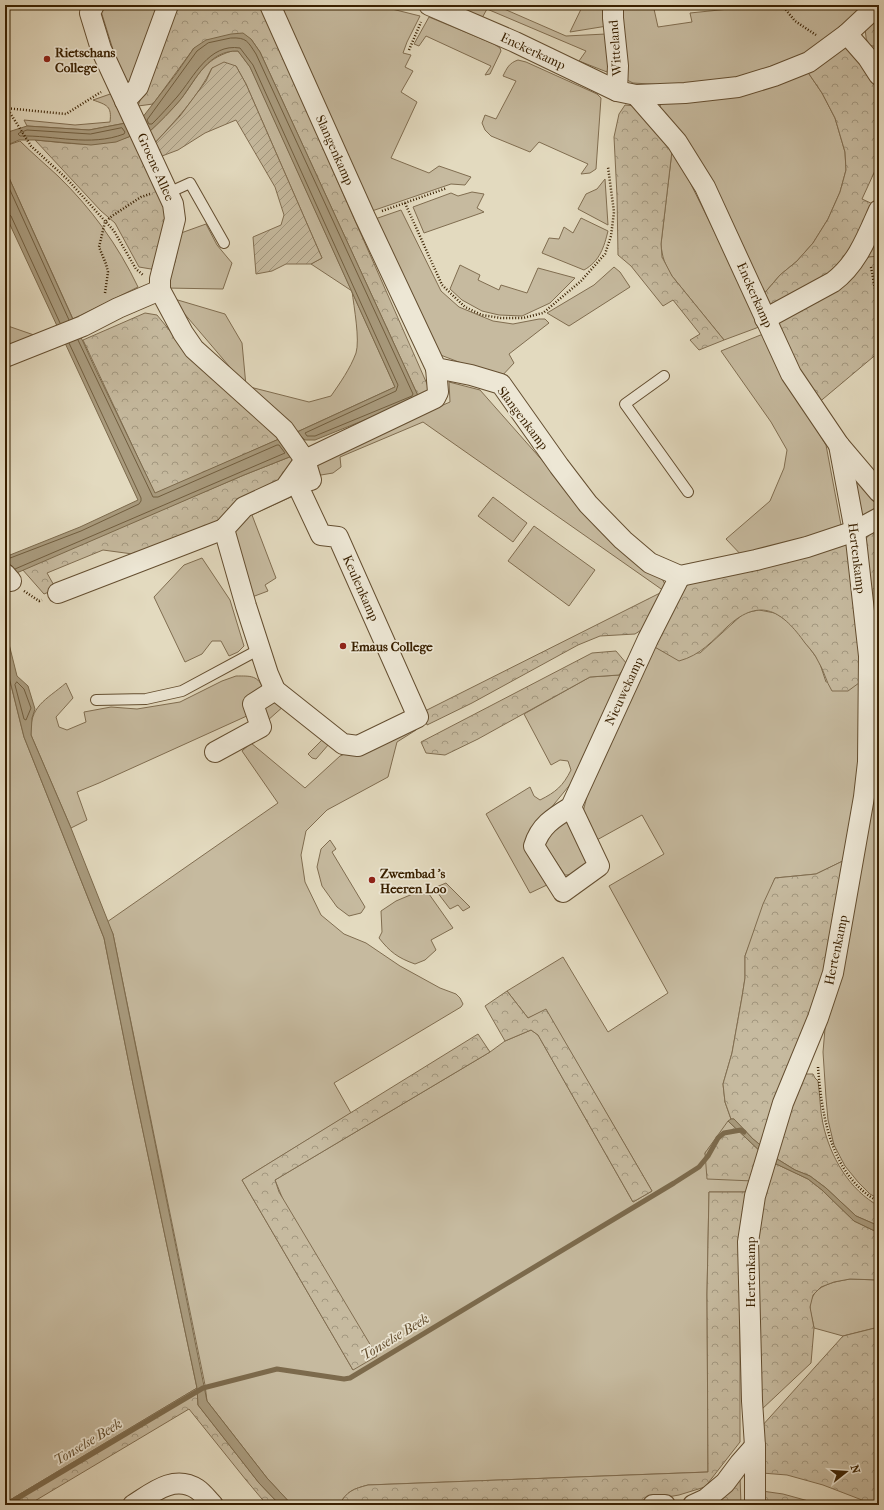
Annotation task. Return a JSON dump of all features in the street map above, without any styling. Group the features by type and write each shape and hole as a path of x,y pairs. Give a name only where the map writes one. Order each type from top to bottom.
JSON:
{"street":[{"name":"Groene Allee","path":"94,5 90,14 101,49 173,204 175,219 160,279 160,290"},
{"path":"129,109 168,5"},
{"name":"Slangenkamp","path":"270,5 365,217 436,368 471,375 501,384 559,466 593,509 622,540 650,563 680,576"},
{"name":"Witteland","path":"613,5 618,66 617,91"},
{"name":"Enckerkamp","path":"426,11 515,42 617,91 636,95 685,93 738,87 774,76 809,62 839,40 878,5"},
{"path":"839,40 874,58 879,75"},
{"name":"Enckerkamp","path":"636,95 677,142 694,166 728,235 791,374 839,445 879,492"},
{"path":"765,319 842,275 851,265 866,241 879,210"},
{"path":"5,357 91,322 160,290"},
{"name":"Keulenkamp","path":"160,290 183,333 194,349 284,430 304,460 312,480 297,484 321,536 338,537 418,717 358,746 343,744 275,690"},
{"path":"58,593 224,529 244,507 285,488 304,460 434,398 438,392 436,368"},
{"name":"Hertenkamp","path":"755,1505 755,1446 752,1402 748,1242 755,1196 783,1103 818,1018 833,973 864,797 868,762 868,656 855,531 839,445"},
{"path":"680,576 756,560 807,547 855,531 879,518"},
{"path":"215,752 261,727 253,704 275,690 246,606 224,529"},
{"name":"Nieuwekamp","path":"570,807 648,640 680,576"},
{"path":"693,1505 706,1499 725,1483 755,1446"},
{"path":"133,1505 166,1484 182,1484 197,1489 213,1505"},
{"path":"653,1505 665,1505"}],"lane":[{"path":"166,190 190,183 224,243"},
{"path":"664,376 625,404 688,492"},
{"path":"96,700 146,699 182,691 260,649"}],"path":[{"path":"782,5 795,21 839,40"},
{"path":"409,50 426,11"},
{"path":"6,107 66,114 116,82"},
{"path":"6,107 31,146 67,179 106,222 114,231 136,269 160,290"},
{"path":"405,203 442,285 465,307 482,315 501,318 523,318 543,313 581,281 605,254 611,236 614,212 608,167"},
{"path":"365,217 447,188"},
{"path":"91,322 107,283 106,264 99,247 106,222 112,216 141,197 166,190"},
{"path":"866,241 879,310"},
{"path":"8,577 39,602 58,593"},
{"path":"818,1061 825,1119 833,1148 844,1171 869,1197 879,1202"}],"green space":[{"path":"102,5 162,5 136,84 124,85 100,8"},
{"path":"174,5 260,5 431,393 419,398 260,52 251,39 194,48 153,104 138,106"},
{"path":"279,5 376,5 420,16 403,53 411,55 405,67 413,71 401,92 417,102 391,158 429,173 439,166 471,177 465,185 451,184 369,212"},
{"path":"448,5 473,5 478,9 483,5 495,5 566,36 606,34 609,63 607,72 579,61 586,51 487,9 482,18"},
{"path":"583,5 607,5 607,26 570,32"},
{"path":"620,5 659,5 660,8 654,9 658,27 692,22 690,13 729,9 729,5 865,5 818,44 794,60 720,82 666,85 633,83 625,79"},
{"path":"879,16 879,47 867,45 865,29"},
{"path":"429,17 494,44 500,48 501,51 490,74 485,75 491,66 426,36 419,46 414,44"},
{"path":"841,45 848,47 871,72 879,85 879,162 862,199 875,205 839,271 771,306 762,296 780,275 797,261 813,243 828,219 840,192 846,170 845,152 835,118 822,93 807,71"},
{"path":"232,51 238,51 250,67 255,77 351,291 311,264 322,258 246,84 236,66 212,68 193,99 153,145 148,133 177,103 207,64 214,59"},
{"path":"518,60 526,62 597,94 601,98 596,169 590,173 581,174 588,164 539,142 530,152 491,136 485,130 482,123 485,115 496,119 516,81 503,76 510,64"},
{"path":"224,62 236,66 246,84 322,258 311,264 286,264 272,271 256,274 253,237 281,225 284,215 275,187 236,120 205,133 178,150 162,156 153,145 180,116 206,81 212,68"},
{"path":"807,71 822,93 835,118 845,152 846,170 840,192 828,219 813,243 797,261 780,275 762,296 659,109 662,101"},
{"path":"116,92 126,123 89,130 27,126 24,120 75,125 110,122 108,107 93,100"},
{"path":"625,105 636,106 672,151 661,244 662,257 672,276 724,340 699,350 690,340 700,334 673,300 663,306 631,266 618,255 614,137 619,114"},
{"path":"131,136 168,208 156,268 151,269 139,267 115,223 101,211 35,140 94,144 106,143"},
{"path":"20,141 70,188 93,214 122,256 138,287 73,319 5,169 5,146"},
{"path":"672,151 679,160 752,308 759,327 724,340 667,268 663,257 661,244"},
{"path":"605,179 608,225 578,209 586,194 597,189"},
{"path":"472,192 484,194 477,208 484,212 424,233 413,207 451,193 458,196"},
{"path":"401,210 441,291 459,307 493,321 513,324 545,319 549,323 509,354 514,363 500,378 438,354 375,219"},
{"path":"581,218 608,231 605,243 598,258 594,262 584,270 542,253 549,238 559,239 564,227 573,233"},
{"path":"879,221 879,256 869,257 859,262"},
{"path":"206,224 217,245 232,263 223,289 165,288 175,262 181,233"},
{"path":"879,256 879,352 817,404 776,323 859,262 869,257"},
{"path":"460,265 480,275 478,280 499,290 501,285 527,293 538,268 575,278 550,303 522,316 499,315 482,311 462,300 450,289"},
{"path":"614,267 620,272 630,287 569,326 547,313 594,285"},
{"path":"352,292 395,387 297,432 246,386 309,402 331,396 348,370 356,353 357,332"},
{"path":"171,298 225,314 242,343 246,386"},
{"path":"145,313 157,315 189,354 279,439 155,494 83,340"},
{"path":"5,325 34,335 5,346"},
{"path":"763,334 784,377 826,445 841,525 745,559 726,539 770,501 784,468 787,450 771,422 721,351"},
{"path":"449,382 480,390 624,553 661,577 666,586 664,591 423,422 340,457 341,467 333,473 321,475 315,470 316,460 450,402"},
{"path":"292,456 292,469 279,485 227,519 140,555 103,550 47,573 56,589 44,594 22,569 244,475"},
{"path":"853,480 857,481 879,507 879,513 860,520"},
{"path":"289,492 293,496 252,515 276,578 265,585 268,591 252,597 231,532 239,521"},
{"path":"493,497 527,523 513,542 478,516"},
{"path":"534,526 595,570 569,606 508,561"},
{"path":"879,527 879,741 877,740 864,541"},
{"path":"879,528 879,1199 870,1194 858,1182 845,1166 834,1145 828,1120 823,1052 826,1017 853,905"},
{"path":"832,544 848,545 863,680 848,691 832,691 815,656 797,632 780,616 771,612 761,610 751,612 740,617 700,651 679,661 653,646 686,583"},
{"path":"202,558 230,600 244,646 238,652 229,656 221,641 212,641 202,654 185,662 154,597 184,565"},
{"path":"664,591 646,627 635,634 600,636 578,645 472,703 427,725 423,712"},
{"path":"759,610 775,613 786,620 797,631 819,661 826,682 863,680 863,767 851,857 816,874 775,878 745,956 745,978 742,997 732,1053 723,1084 725,1102 731,1119 705,1153 707,1163 753,1181 747,1192 709,1192 707,1294 708,1472 368,1485 351,1491 339,1505 292,1505 267,1478 207,1401 113,934 107,922 278,803 242,751 251,743 305,788 340,756 414,725 416,730 397,742 388,777 327,810 306,831 301,855 305,882 321,915 344,934 366,943 400,966 440,988 456,994 463,1004 461,1007 334,1083 351,1113 242,1180 353,1370 275,1180 490,1052 505,1041 531,1030 538,1035 633,1202 652,1191 546,1010 528,1018 507,991 563,957 608,1032 668,993 609,886 664,854 642,815 595,841 583,812 590,784 653,646 665,652 700,653 744,613"},
{"path":"616,651 627,664 619,675 590,677 478,739 445,755 426,753 421,742 592,653"},
{"path":"5,661 24,737 104,938 197,1388 5,1503"},
{"path":"627,664 573,781 532,831 549,884 530,893 486,814 530,787 534,796 540,800 558,788 571,770 568,761 560,760 551,765 524,714 590,677 619,675"},
{"path":"236,676 253,677 259,681 264,690 249,715 77,792 87,820 71,828 31,735 33,717 40,704 66,683 73,698 56,717 59,727 67,730 86,722 84,712 111,707 137,709 180,702 222,681"},
{"path":"280,701 285,705 267,721 263,705"},
{"path":"325,737 329,744 316,759 312,758 308,754"},
{"path":"566,818 588,863 571,875 565,875 545,845 556,822"},
{"path":"330,840 336,849 332,852 365,907 361,913 349,916 337,907 322,886 317,867 321,849"},
{"path":"851,857 826,983 764,1148 734,1119 731,1119 725,1102 723,1084 732,1053 742,997 745,978 745,956 763,904 775,878 816,874"},
{"path":"446,883 470,907 463,911 458,905 450,909 434,888"},
{"path":"415,893 429,894 453,928 431,940 436,950 425,960 415,964 395,954 379,938 382,932 381,911 396,901"},
{"path":"507,991 528,1018 546,1009 652,1191 633,1202 538,1035 531,1030 505,1041 485,1006"},
{"path":"478,1034 490,1052 275,1180 279,1192 377,1356 353,1370 242,1180"},
{"path":"799,1074 813,1074 818,1081 822,1119 830,1148 842,1171 850,1181 868,1199 879,1206 879,1226 856,1216 826,1188 810,1176 795,1170 774,1157"},
{"path":"728,1121 763,1154 753,1181 707,1179 705,1153"},
{"path":"772,1162 808,1179 822,1190 854,1221 879,1233 879,1280 850,1279 834,1282 821,1287 813,1295 810,1307 814,1328 811,1363 761,1410 758,1241 759,1215"},
{"path":"709,1192 747,1192 740,1238 740,1442 705,1487 679,1495 622,1505 339,1505 351,1491 368,1485 708,1472 707,1294"},
{"path":"850,1279 879,1280 879,1327 843,1336 814,1328 810,1306 815,1293 830,1283"},
{"path":"879,1327 879,1505 875,1505 823,1485 787,1475 762,1473 761,1427 843,1336"},
{"path":"197,1388 198,1405 259,1483 280,1505 267,1505 189,1409 28,1505 5,1505 5,1503"},
{"path":"740,1477 741,1505 706,1505"},
{"path":"762,1491 783,1494 823,1505 761,1505"}],"water":[{"path":"243,33 251,39 260,52 419,398 315,440 305,440 297,432 395,387 250,67 238,51 219,55 204,67 181,99 148,133 142,118 194,48 206,40 231,34"},
{"path":"126,123 131,136 116,142 91,145 19,140 5,146 5,133 27,126 89,130"},
{"path":"5,169 94,366 155,493 279,439 292,456 244,475 5,578 5,557 80,527 138,500 5,214"},
{"path":"5,628 17,676 28,686 35,709 32,718 31,735 71,828 113,934 207,1401 267,1478 292,1505 280,1505 259,1483 198,1405 197,1388 104,938 24,737 5,661"},
{"path":"734,1119 764,1148 763,1154 728,1121"},
{"path":"774,1157 795,1170 810,1176 826,1188 856,1216 879,1226 879,1233 854,1221 822,1190 808,1179 772,1162"}],"waterway":[{"name":"Tonselse Beek","path":"6,1505 203,1388 277,1369 344,1379 350,1378 699,1167 708,1156 718,1138 724,1133 741,1130 744,1132"}],"place":[{"name":"Rietschans College","path":"47,59"},
{"name":"Emaus College","path":"343,646"},
{"name":"Zwembad 's Heeren Loo","path":"372,880"}]}
